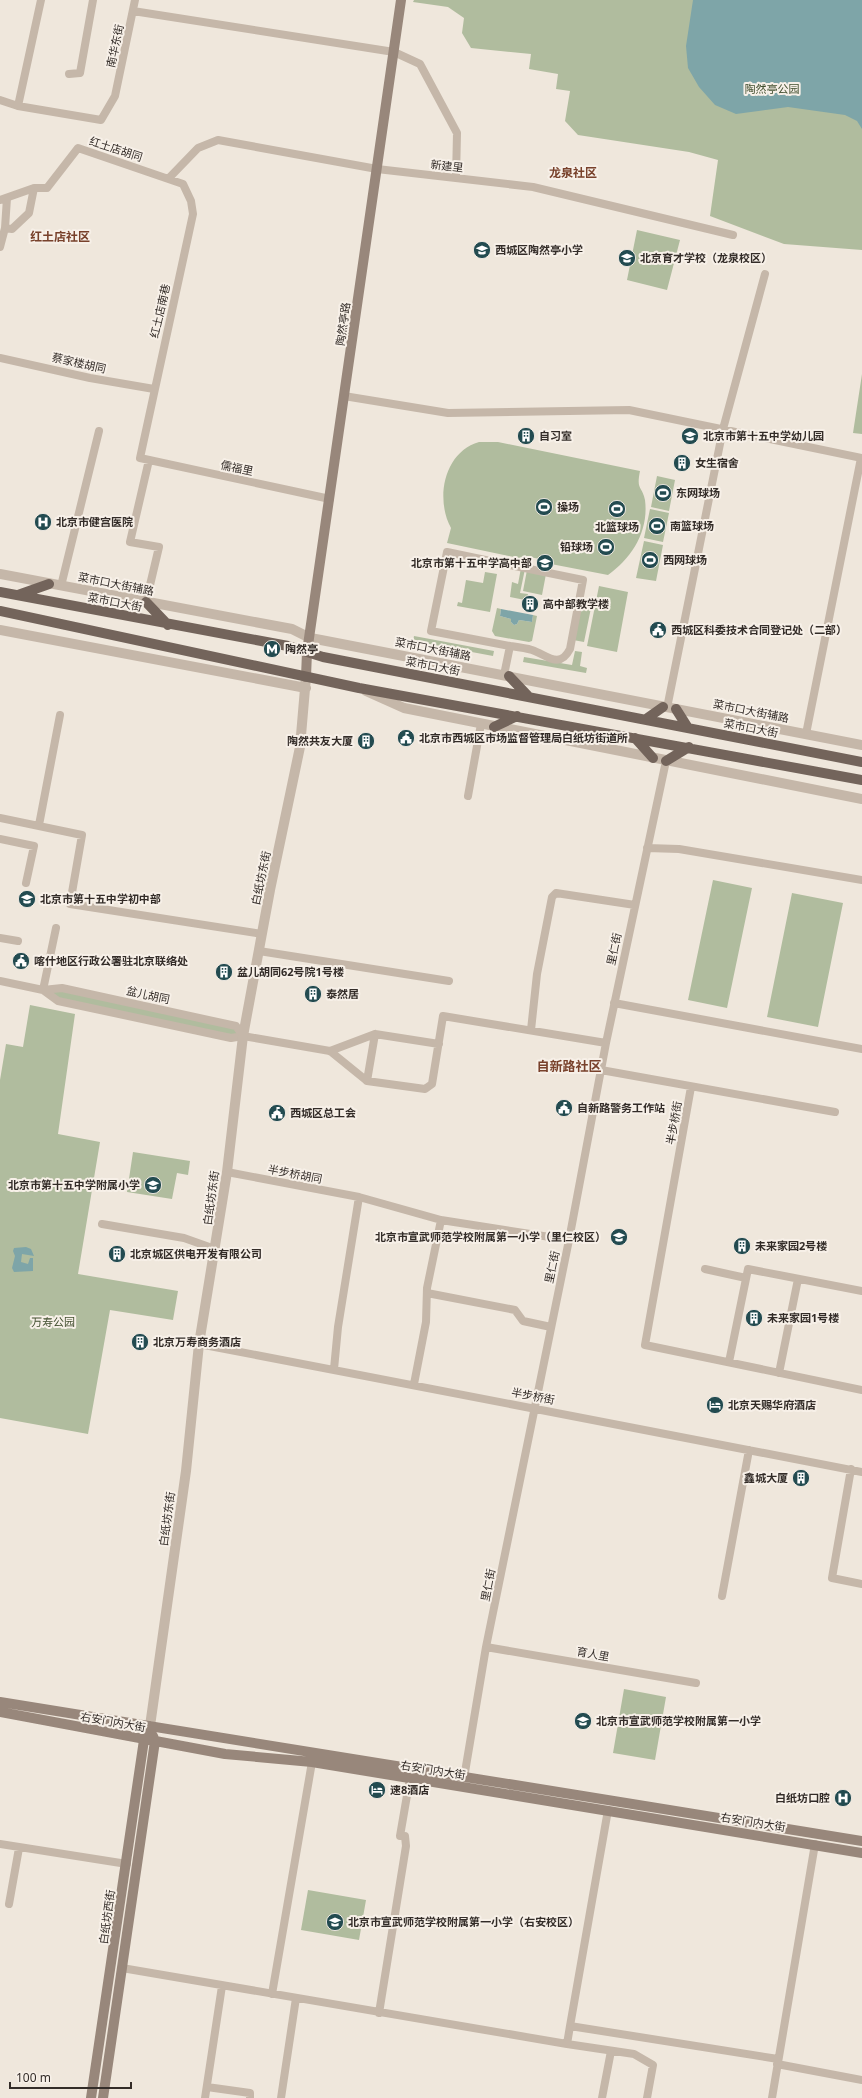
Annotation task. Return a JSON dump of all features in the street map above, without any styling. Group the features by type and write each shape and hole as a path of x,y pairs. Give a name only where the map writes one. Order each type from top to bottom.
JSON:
{"main road":[{"name":"陶然亭路","path":"306,677 308,652 401,0"},
{"path":"18,595 49,584"},
{"name":"菜市口大街","path":"0,592 168,625 288,646 323,657 862,762"},
{"path":"146,602 168,625"},
{"path":"0,611 359,688 689,747 862,780"},
{"path":"507,676 528,696"},
{"path":"646,719 669,708 688,728"},
{"path":"494,727 518,716"},
{"path":"635,738 653,758"},
{"path":"666,761 689,747"},
{"name":"右安门内大街","path":"0,1702 862,1841"},
{"name":"右安门内大街","path":"0,1712 225,1754 312,1762 815,1844 862,1853"},
{"path":"150,1726 155,1741"},
{"name":"白纸坊西街","path":"91,2098 144,1740 150,1726"},
{"name":"白纸坊西街","path":"103,2098 155,1741"}],"street":[{"path":"0,100 18,106 41,0"},
{"path":"69,74 80,73 93,0"},
{"name":"南华东街","path":"18,106 101,120 115,96 135,0"},
{"path":"133,12 394,52 420,64 457,133 456,178"},
{"name":"新建里","path":"169,178 198,148 218,140 377,169 533,187 733,235"},
{"name":"红土店胡同","path":"34,188 47,188 78,148 169,178"},
{"name":"红土店南巷","path":"140,458 193,214 191,201 183,184 169,178"},
{"path":"0,247 4,228 4,199 34,188"},
{"path":"4,228 12,229 29,213 34,188"},
{"path":"669,708 723,429 765,274"},
{"name":"蔡家楼胡同","path":"0,358 90,378 154,389"},
{"path":"344,396 448,413 629,410 862,458 806,734"},
{"path":"61,586 98,431"},
{"name":"儒福里","path":"140,458 330,499"},
{"path":"146,602 159,547 130,542 149,460"},
{"path":"447,552 583,580 570,649 566,656 560,660 552,660 534,651 510,646 431,631 447,552"},
{"name":"菜市口大街辅路","path":"0,574 292,629 310,638 862,745"},
{"path":"0,630 306,688"},
{"path":"507,676 510,646"},
{"name":"白纸坊东街","path":"150,1726 186,1472 199,1344 227,1172 243,1036 270,890 300,747 306,677"},
{"path":"359,688 404,708 862,799"},
{"path":"39,825 60,715"},
{"path":"468,796 482,724"},
{"name":"里仁街","path":"464,1778 486,1647 569,1240 614,1003 666,761"},
{"path":"0,818 82,835 70,904 262,934"},
{"path":"0,839 34,846 26,883"},
{"path":"647,848 679,849 862,880"},
{"path":"531,1030 537,974 554,895 556,893 634,905"},
{"path":"43,990 56,928"},
{"path":"0,938 18,941"},
{"path":"259,951 449,981"},
{"name":"盆儿胡同","path":"0,981 43,990 62,988 236,1026 243,1036"},
{"name":"盆儿胡同","path":"43,990 58,1001 231,1038 243,1036 330,1051"},
{"path":"614,1003 862,1050"},
{"path":"330,1051 367,1081 425,1089 429,1088 432,1084 444,1016 606,1043"},
{"path":"330,1051 375,1034 439,1044"},
{"path":"367,1081 375,1034"},
{"path":"601,1070 835,1112"},
{"name":"半步桥街","path":"691,1087 645,1345 862,1390"},
{"name":"半步桥胡同","path":"227,1172 359,1197 442,1220 569,1240"},
{"path":"334,1369 338,1327 359,1197"},
{"path":"414,1384 426,1322 427,1293 442,1220"},
{"path":"102,1224 184,1238 215,1249"},
{"path":"705,1269 746,1278"},
{"path":"729,1362 748,1269 862,1291"},
{"path":"779,1373 798,1279"},
{"path":"427,1293 515,1310 523,1321 551,1327"},
{"name":"半步桥街","path":"199,1344 414,1384 862,1472"},
{"path":"722,1596 749,1450"},
{"path":"851,1469 832,1578 862,1584"},
{"name":"育人里","path":"486,1647 696,1683"},
{"path":"272,1994 312,1762"},
{"path":"379,2013 406,1846 405,1836 400,1836 410,1778"},
{"path":"566,2044 608,1810"},
{"path":"0,1844 126,1864"},
{"path":"772,2098 815,1844"},
{"path":"9,1904 19,1848"},
{"path":"122,1968 379,2013 634,2054 653,2065 647,2098"},
{"path":"205,2098 222,1986"},
{"path":"281,2098 296,1998"},
{"path":"570,2026 778,2062 862,2080"},
{"path":"602,2098 611,2051"},
{"path":"206,2087 250,2093 250,2098"}],"green space":[{"name":"陶然亭公园","path":"414,0 862,0 862,250 784,244 710,216 718,160 689,152 578,135 565,121 570,91 556,89 558,74 529,69 531,54 471,48 462,33 464,18 448,7 413,2"},
{"path":"637,230 680,240 667,290 627,280"},
{"path":"862,374 862,434 853,433"},
{"name":"操场","path":"479,442 498,442 640,471 639,485 644,495 646,511 641,533 631,552 617,568 608,575 551,564 551,561 524,556 523,559 447,543 451,528 446,516 444,504 446,478 451,466 458,456 467,447"},
{"name":"东网球场","path":"657,476 675,480 669,511 651,507"},
{"name":"南篮球场","path":"650,509 669,513 663,542 644,538"},
{"name":"西网球场","path":"644,541 663,545 656,581 636,578"},
{"path":"521,568 525,569 520,593 528,594 527,598 535,600 535,602 510,597 512,582 518,584"},
{"path":"527,570 546,574 542,595 523,591"},
{"path":"485,572 497,574 490,612 457,606 458,602 462,603 466,580 483,583"},
{"path":"599,586 628,592 617,652 587,646"},
{"path":"585,607 591,608 584,642 573,640 580,611"},
{"path":"497,608 501,609 500,616 511,619 511,622 514,625 517,624 519,620 532,622 533,615 537,616 532,641 529,642 495,636 492,631"},
{"path":"414,636 494,651 493,656 413,641"},
{"path":"575,651 582,652 580,666 587,668 586,673 523,662 524,657 572,665"},
{"path":"713,880 752,888 727,1008 688,1000"},
{"path":"792,893 843,903 818,1027 767,1017"},
{"path":"62,988 236,1026 243,1036 231,1038 58,1001 43,990"},
{"name":"万寿公园","path":"30,1005 75,1014 58,1134 100,1142 78,1274 178,1291 173,1320 110,1310 88,1434 0,1418 0,1080 6,1044 23,1047"},
{"path":"133,1152 190,1161 188,1175 177,1173 172,1199 127,1192"},
{"path":"624,1689 666,1697 655,1760 613,1753"},
{"path":"308,1890 366,1900 359,1940 301,1930"}],"water":[{"path":"693,0 862,0 862,129 857,121 845,115 788,107 736,114 715,105 699,87 688,68 686,46"},
{"path":"501,609 533,615 532,622 519,620 517,624 514,625 511,622 511,619 500,616"},
{"path":"26,1247 31,1249 34,1256 22,1254 21,1262 28,1264 30,1258 33,1258 33,1271 14,1272 12,1268 15,1256 13,1251 14,1248"}],"place":[{"name":"西城区陶然亭小学","path":"482,250"},
{"name":"北京育才学校（龙泉校区）","path":"627,258"},
{"name":"自习室","path":"526,436"},
{"name":"北京市第十五中学幼儿园","path":"690,436"},
{"name":"女生宿舍","path":"682,463"},
{"name":"东网球场","path":"663,493"},
{"name":"操场","path":"544,507"},
{"name":"北篮球场","path":"617,509"},
{"name":"北京市健宫医院","path":"43,522"},
{"name":"南篮球场","path":"657,526"},
{"name":"铅球场","path":"606,547"},
{"name":"西网球场","path":"650,560"},
{"name":"北京市第十五中学高中部","path":"545,563"},
{"name":"高中部教学楼","path":"530,604"},
{"name":"西城区科委技术合同登记处（二部）","path":"658,630"},
{"name":"陶然亭","path":"272,649"},
{"name":"北京市西城区市场监督管理局白纸坊街道所","path":"406,738"},
{"name":"陶然共友大厦","path":"366,741"},
{"name":"北京市第十五中学初中部","path":"27,899"},
{"name":"喀什地区行政公署驻北京联络处","path":"21,961"},
{"name":"盆儿胡同62号院1号楼","path":"224,972"},
{"name":"泰然居","path":"313,994"},
{"name":"自新路警务工作站","path":"564,1108"},
{"name":"西城区总工会","path":"277,1113"},
{"name":"北京市第十五中学附属小学","path":"153,1185"},
{"name":"北京市宣武师范学校附属第一小学（里仁校区）","path":"619,1237"},
{"name":"未来家园2号楼","path":"742,1246"},
{"name":"北京城区供电开发有限公司","path":"117,1254"},
{"name":"未来家园1号楼","path":"754,1318"},
{"name":"北京万寿商务酒店","path":"140,1342"},
{"name":"北京天赐华府酒店","path":"715,1405"},
{"name":"鑫城大厦","path":"801,1478"},
{"name":"北京市宣武师范学校附属第一小学","path":"583,1721"},
{"name":"速8酒店","path":"377,1790"},
{"name":"白纸坊口腔","path":"843,1798"},
{"name":"北京市宣武师范学校附属第一小学（右安校区）","path":"335,1922"}],"district":[{"name":"龙泉社区","path":"573,173"},
{"name":"红土店社区","path":"60,237"},
{"name":"自新路社区","path":"569,1066"}]}
